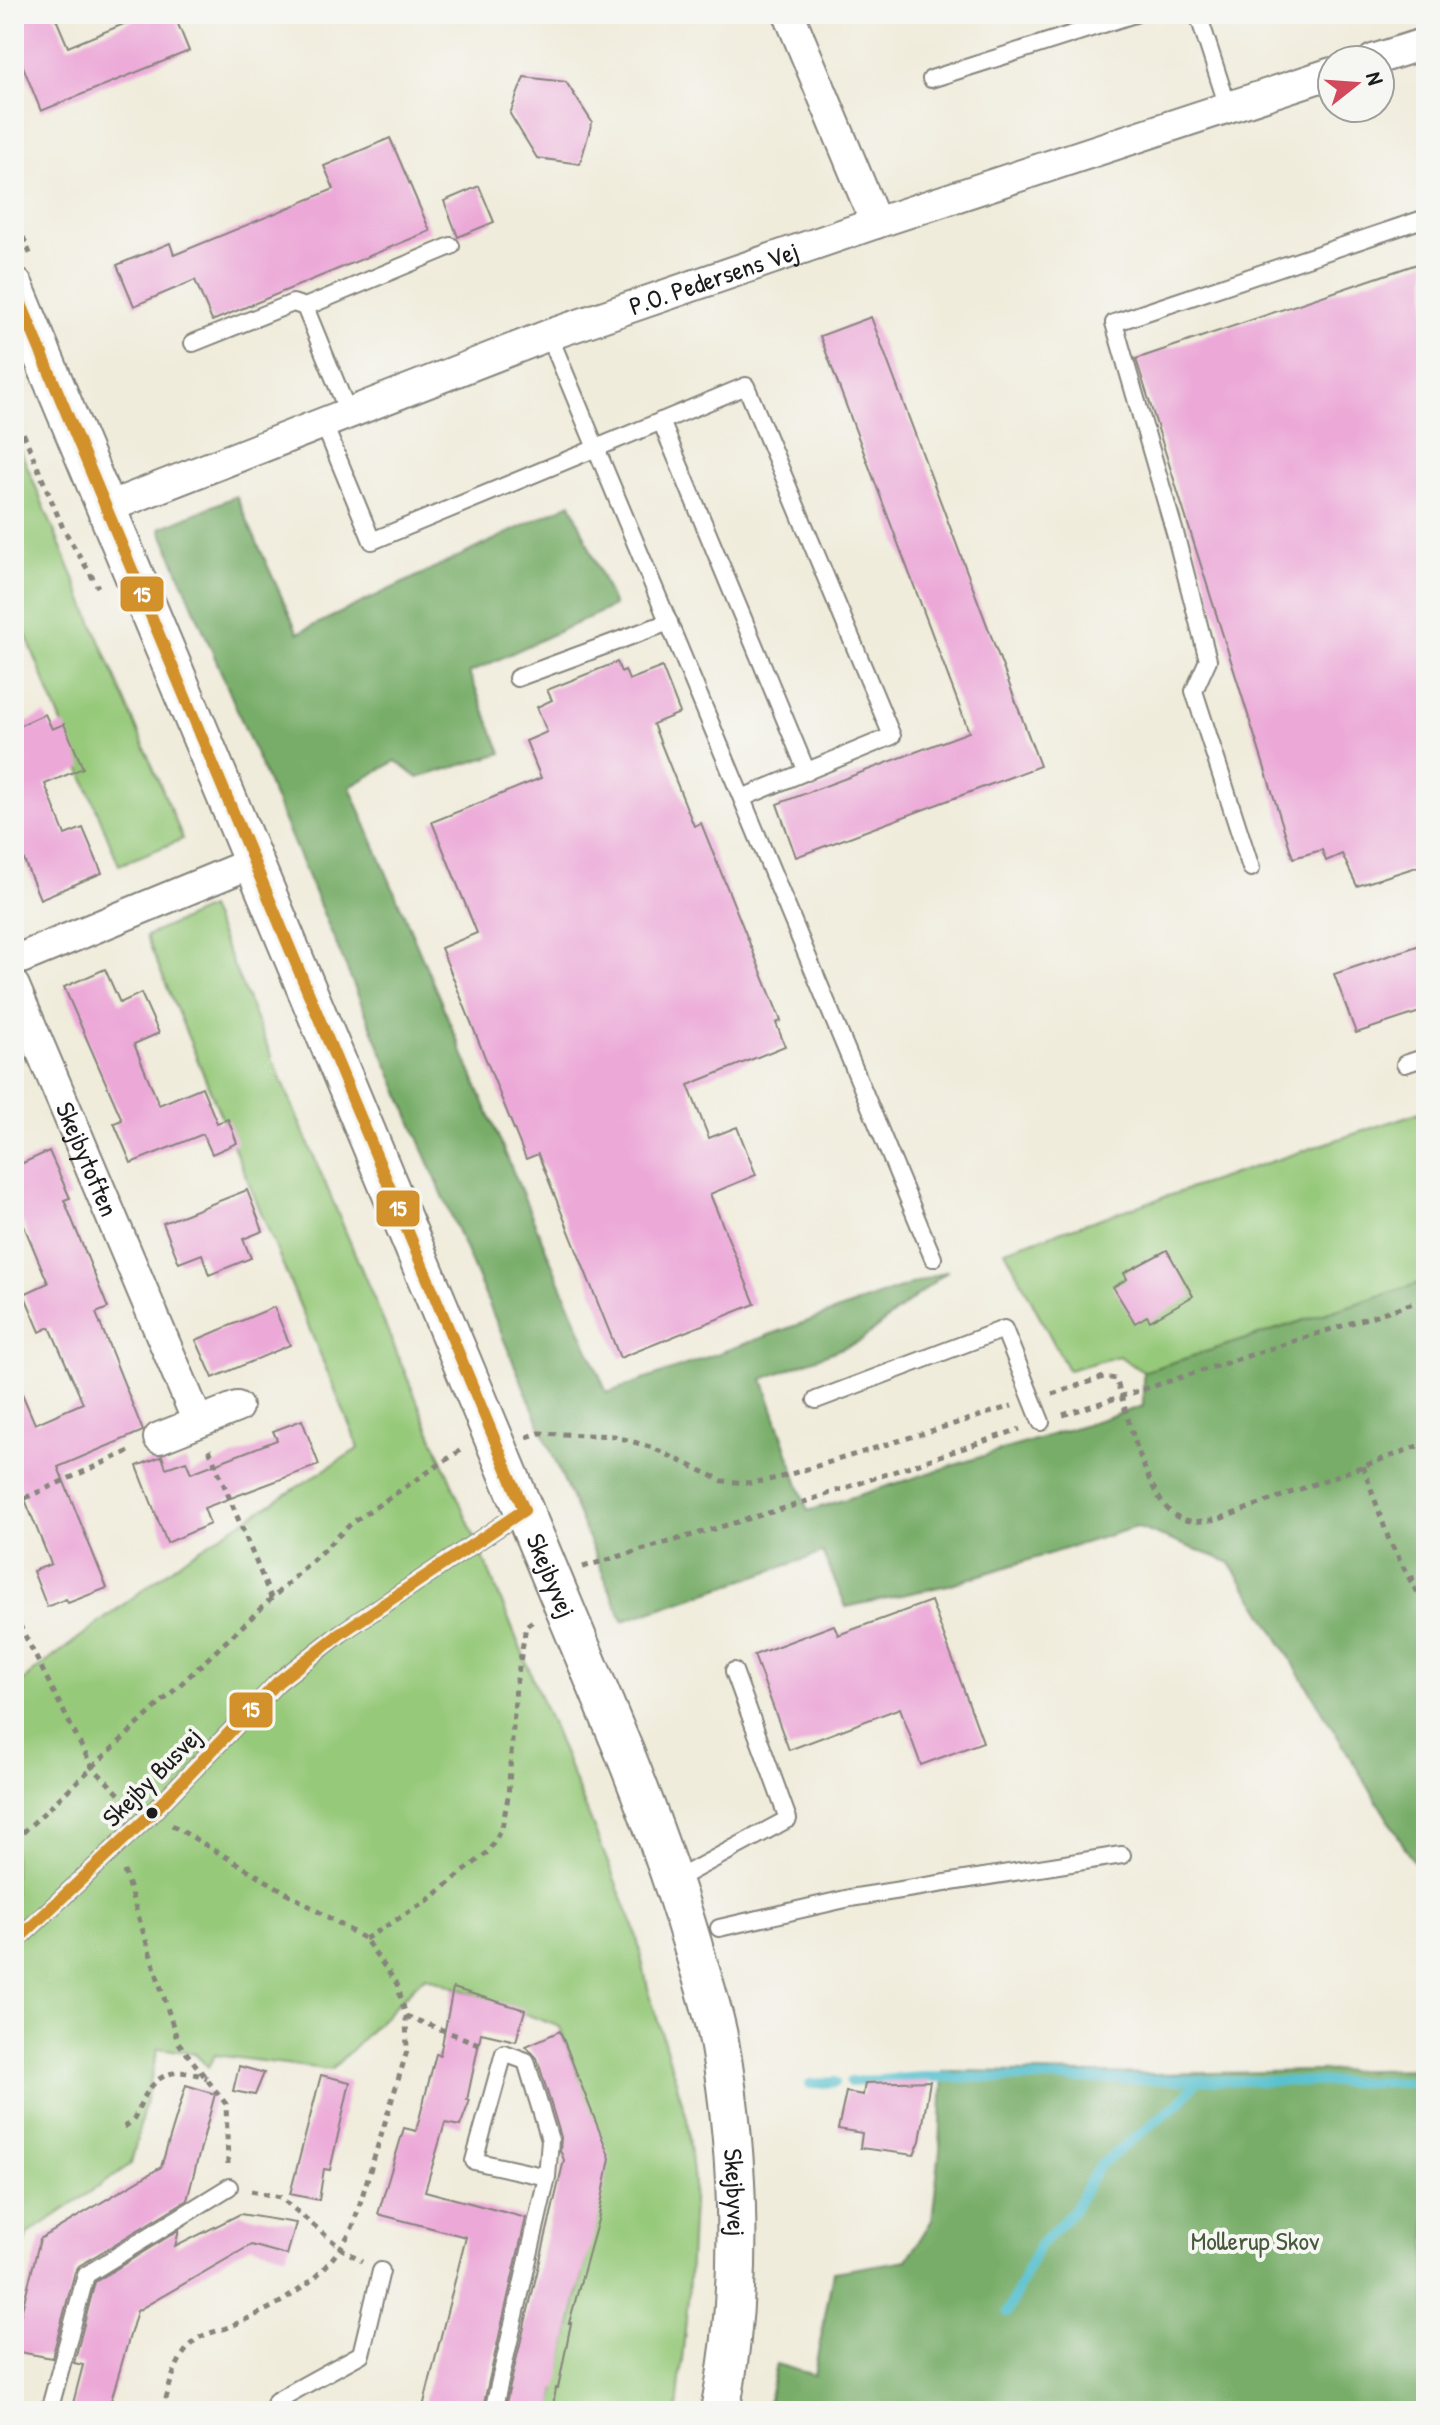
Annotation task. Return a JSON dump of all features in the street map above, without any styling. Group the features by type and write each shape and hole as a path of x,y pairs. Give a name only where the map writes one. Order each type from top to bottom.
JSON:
{"street":[{"path":"789,14 876,223"},
{"path":"1396,53 1426,43"},
{"name":"P.O. Pedersens Vej","path":"106,508 549,335 1316,78"},
{"name":"Skejbyvej","path":"14,287 624,1751 673,1881 718,2039 732,2134 736,2228 732,2321 720,2411"},
{"path":"14,961 254,862"},
{"name":"Skejbytoften","path":"14,986 198,1422"},
{"path":"159,1438 237,1407"}],"lane":[{"path":"931,79 1135,14"},
{"path":"1198,14 1228,107"},
{"path":"1251,868 1194,691 1208,660 1114,323 1426,218"},
{"path":"193,343 293,303 305,307 451,246"},
{"path":"305,307 372,541 746,386 892,736 742,798"},
{"path":"549,335 933,1258"},
{"path":"661,421 807,772"},
{"path":"517,678 669,622"},
{"path":"1405,1064 1426,1057"},
{"path":"816,1400 1004,1329 1041,1422"},
{"name":"Skejby Busvej","path":"14,1943 148,1817 278,1682 341,1633 524,1510"},
{"path":"673,1881 788,1819 734,1671"},
{"path":"719,1928 850,1898 1122,1855"},
{"path":"493,2411 547,2177 550,2140 526,2061 504,2053 474,2161 547,2177"},
{"path":"49,2411 86,2275 229,2187"},
{"path":"273,2411 276,2401 361,2354 381,2271"}],"path":[{"path":"14,411 63,528 103,596"},
{"path":"551,1577 792,1506 1121,1395 1426,1299"},
{"path":"14,1841 353,1522 465,1447 492,1435 614,1436 653,1448 723,1481 751,1483 778,1478 1104,1377 1116,1379 1152,1487 1163,1505 1176,1516 1194,1522 1219,1519 1426,1443"},
{"path":"198,1422 272,1600"},
{"path":"14,1503 159,1438"},
{"path":"1363,1466 1389,1540 1426,1610"},
{"path":"1409,1579 1426,1574"},
{"path":"14,1614 92,1767 148,1817 365,1939 397,1984 406,2016 407,2051 362,2201 342,2249 306,2287 259,2314 193,2341 172,2372 163,2411"},
{"path":"365,1939 427,1901 488,1852 502,1828 508,1797 516,1685 526,1626 536,1618 542,1633"},
{"path":"116,1847 170,2024 178,2042 226,2104 229,2187"},
{"path":"406,2016 504,2053"},
{"path":"124,2127 134,2121 150,2088 162,2076 179,2071 208,2078"},
{"path":"270,2195 280,2197 342,2249 381,2271"}],"green space":[{"path":"14,435 183,839 119,865 14,605"},
{"path":"236,496 298,633 571,503 614,606 469,673 502,753 418,778 396,761 350,787 607,1393 948,1271 860,1341 763,1379 808,1511 1143,1406 1143,1372 1426,1281 1426,1882 1229,1562 1136,1527 948,1585 846,1607 823,1553 623,1621 160,528"},
{"path":"209,908 491,1576 635,1929 648,1988 687,2118 694,2182 688,2299 677,2411 551,2411 608,2165 560,2027 425,1976 331,2070 215,2055 208,2067 194,2053 158,2048 131,2164 27,2235 14,2280 14,1689 191,1554 359,1448 146,936"},
{"path":"1426,1110 1426,1281 1143,1372 1119,1356 1068,1370 1005,1250"},
{"name":"Mollerup Skov","path":"1426,2069 1426,2411 766,2411 776,2364 814,2375 833,2272 907,2260 932,2220 940,2150 943,2071 1156,2074"}],"building":[{"path":"14,14 54,14 68,47 148,14 174,14 189,51 41,111 14,44"},
{"path":"524,77 566,82 592,122 580,164 537,158 510,114"},
{"path":"390,138 430,231 212,321 195,280 134,306 117,265 170,243 174,255 334,189 324,166"},
{"path":"479,186 494,222 458,237 444,201"},
{"path":"1426,261 1426,864 1357,886 1342,854 1326,861 1322,850 1293,858 1136,359"},
{"path":"871,317 1040,766 796,857 777,804 969,732 820,336"},
{"path":"617,662 629,680 662,667 680,713 653,724 694,826 701,823 781,1021 776,1023 785,1046 688,1085 709,1138 737,1127 756,1175 710,1194 755,1304 620,1358 538,1154 526,1159 441,948 477,933 432,822 541,778 526,741 547,732 537,707 552,700 547,690"},
{"path":"45,714 52,729 64,724 83,768 45,784 65,835 83,828 102,873 40,899 14,836 14,728"},
{"path":"1426,943 1426,1010 1356,1033 1334,974"},
{"path":"105,969 120,1003 141,993 159,1033 134,1044 159,1105 202,1087 217,1123 228,1119 237,1143 212,1154 203,1134 131,1163 114,1123 122,1120 64,987"},
{"path":"49,1151 70,1198 64,1200 108,1308 96,1313 143,1431 58,1467 107,1588 68,1603 66,1599 47,1607 33,1571 51,1564 14,1472 14,1375 35,1424 83,1403 50,1327 40,1332 24,1294 48,1283 21,1219 14,1222 14,1167"},
{"path":"247,1190 263,1231 243,1239 251,1258 209,1275 202,1254 179,1263 163,1223"},
{"path":"1167,1250 1193,1296 1150,1321 1147,1316 1135,1323 1113,1287 1127,1279 1124,1273"},
{"path":"274,1307 290,1345 213,1378 196,1340"},
{"path":"302,1420 319,1465 204,1508 210,1524 167,1543 137,1466 162,1456 166,1468 186,1461 191,1473 277,1440 273,1431"},
{"path":"931,1601 983,1742 921,1765 900,1708 789,1750 754,1655 834,1625 838,1635"},
{"path":"453,1988 525,2010 516,2041 481,2033 467,2100 470,2100 460,2126 445,2123 425,2191 526,2218 482,2411 422,2411 466,2237 378,2214 404,2128 416,2131 436,2054 440,2055"},
{"path":"560,2031 610,2158 598,2220 569,2323 552,2411 504,2411 564,2160 560,2150 561,2137 537,2058 526,2046"},
{"path":"239,2066 264,2073 255,2095 233,2091"},
{"path":"321,2075 350,2082 330,2170 324,2169 319,2200 290,2194"},
{"path":"930,2081 920,2141 914,2155 860,2148 862,2133 838,2129 846,2092 863,2095 865,2083"},
{"path":"186,2085 215,2094 187,2200 79,2266 52,2358 14,2351 14,2315 20,2317 40,2239 161,2167"},
{"path":"240,2214 296,2223 287,2255 251,2245 137,2311 108,2411 71,2411 83,2365 74,2363 95,2282 179,2230 175,2247"}],"waterway":[{"path":"850,2082 924,2077 1426,2083"},
{"path":"1007,2313 1038,2247 1074,2210 1098,2167 1180,2102 1197,2081"},
{"path":"810,2084 835,2082"}],"transit line":[{"name":"15","path":"14,287 524,1510 341,1633 278,1682 152,1813 14,1943"}]}
